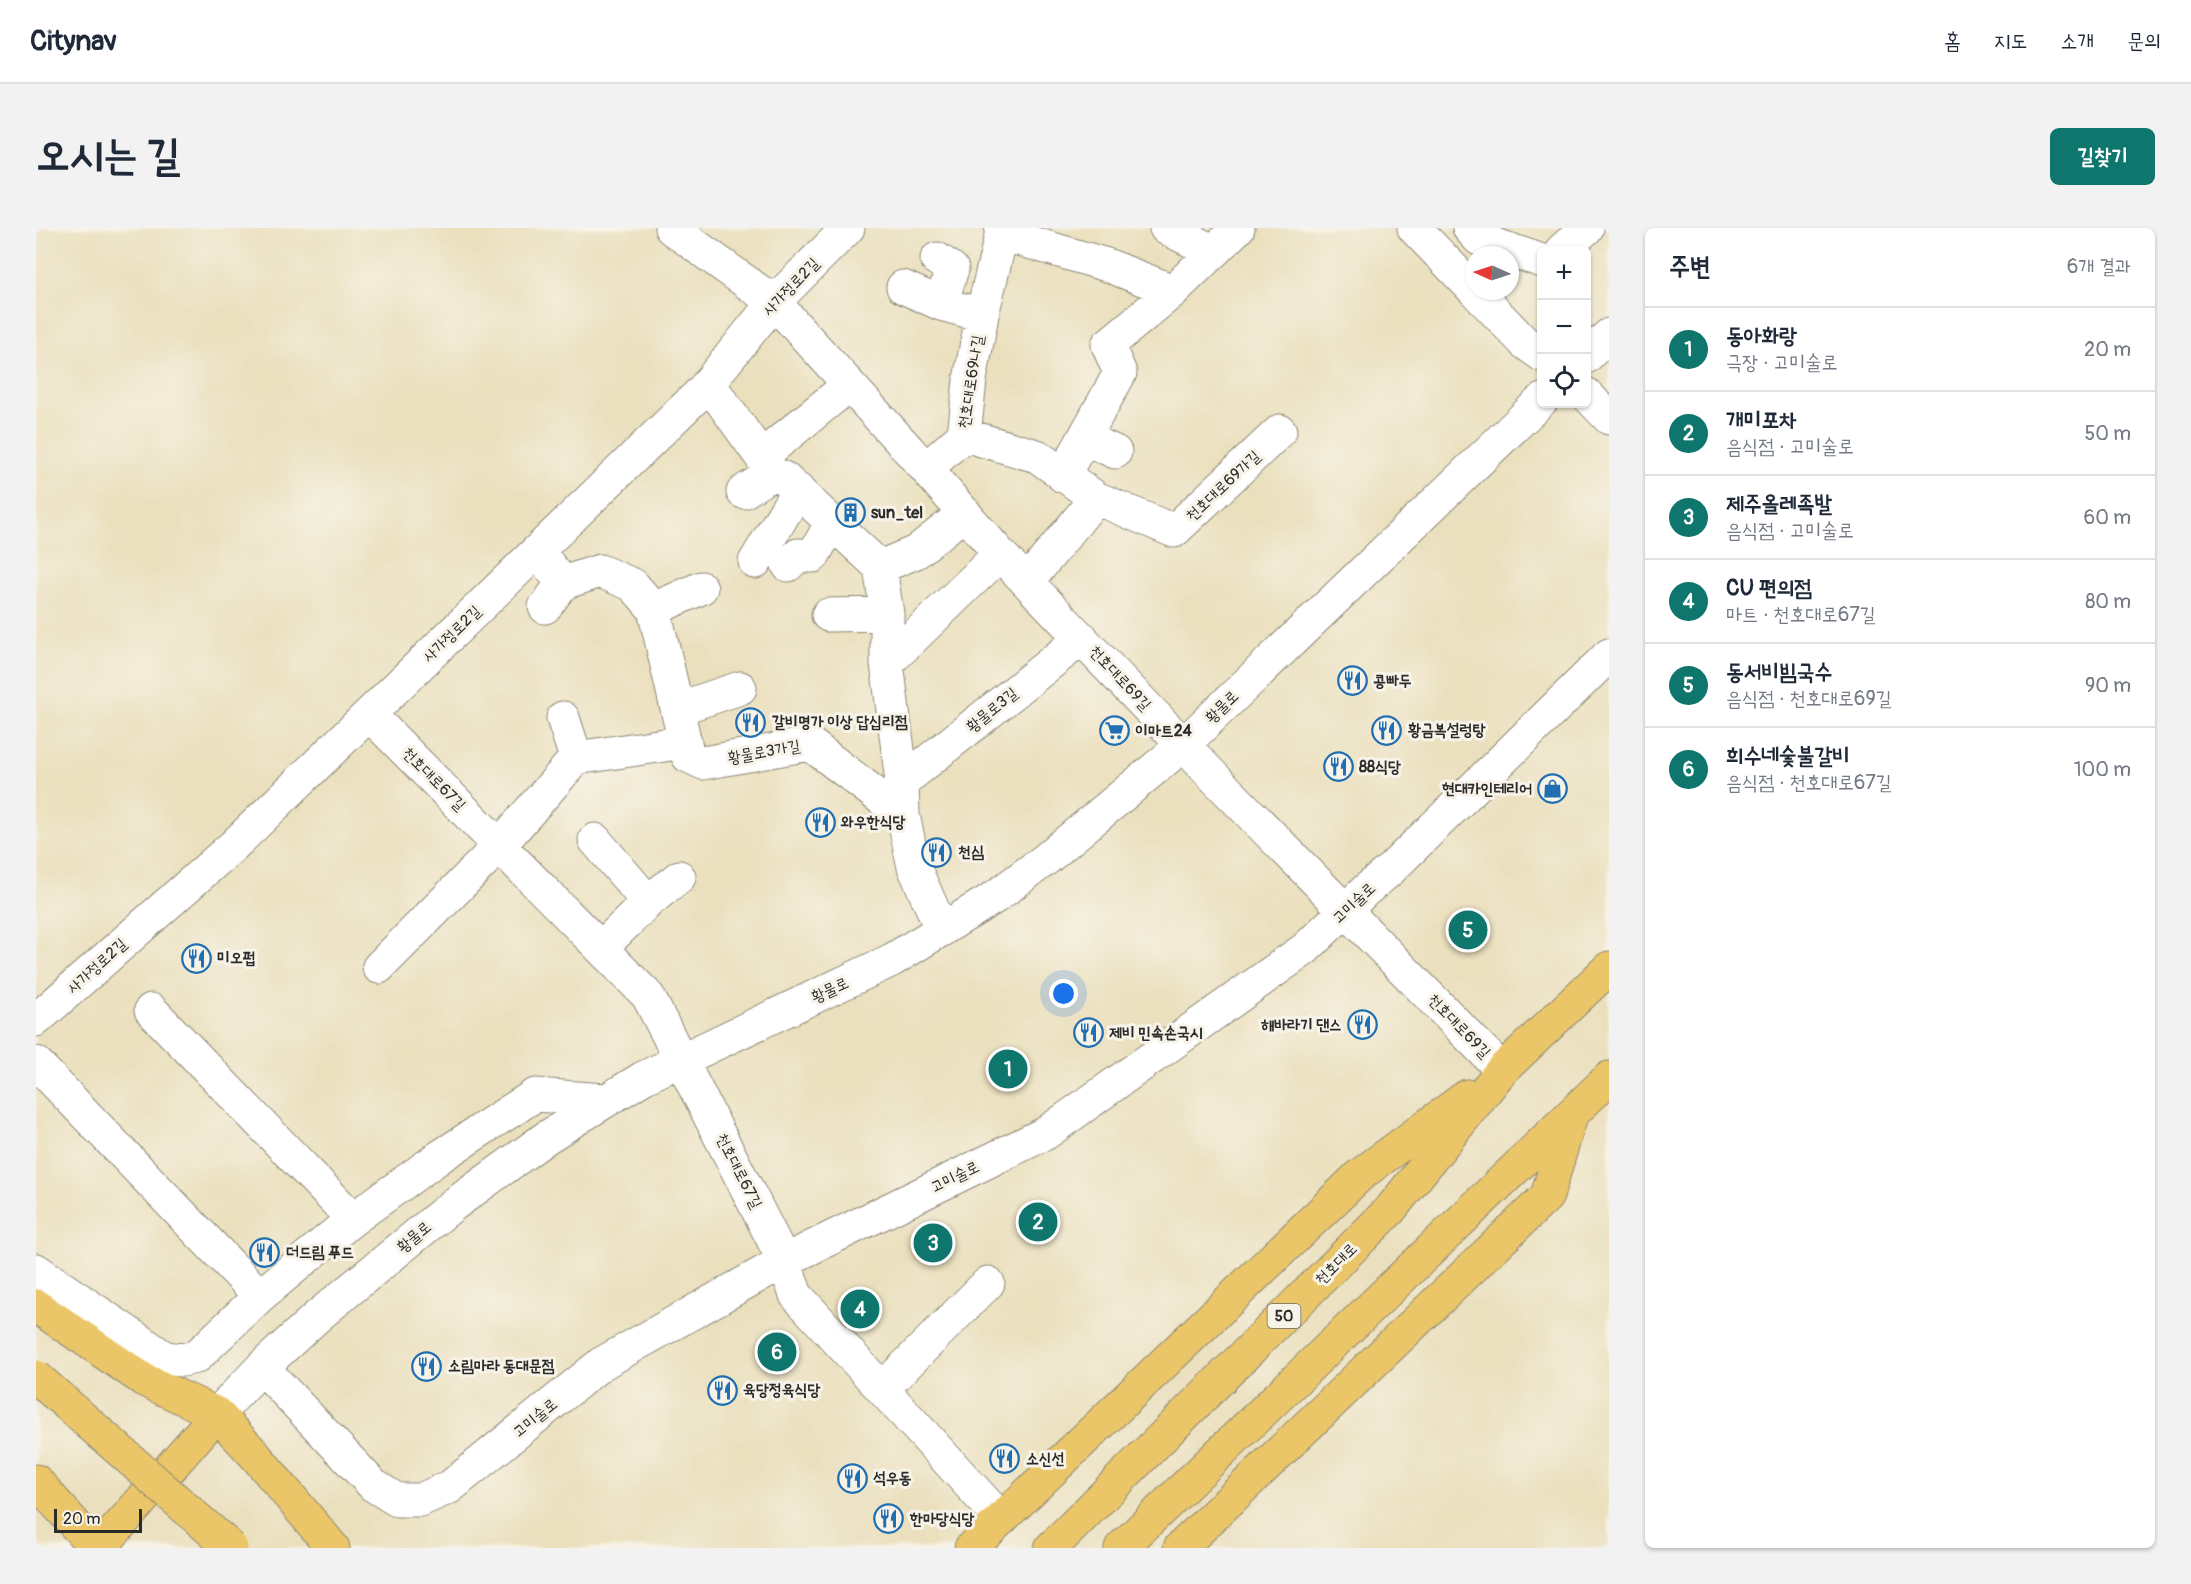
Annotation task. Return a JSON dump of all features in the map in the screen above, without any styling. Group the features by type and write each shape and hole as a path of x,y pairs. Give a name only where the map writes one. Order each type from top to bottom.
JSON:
{"main road":[{"name":"천호대로","path":"1051,1548 1390,1210 1502,1070 1609,968"},
{"path":"971,1548 1360,1174 1502,1070"},
{"path":"1121,1548 1609,1078"},
{"path":"1180,1548 1546,1196 1571,1115"},
{"path":"36,1306 144,1380 217,1414 333,1548"},
{"path":"36,1377 231,1548"},
{"name":"황물로","path":"98,1548 217,1414"},
{"path":"36,1481 98,1548"}],"street":[{"name":"천호대로69길","path":"670,228 774,302 1000,554 1183,745 1502,1070"},
{"name":"사가정로2길","path":"36,1020 234,845 709,384 774,302 848,228"},
{"path":"1166,228 1212,251"},
{"path":"1062,476 1120,374 1108,345 1173,291 1238,228"},
{"path":"1414,228 1465,282"},
{"path":"1469,228 1479,239 1537,259"},
{"path":"1002,231 1107,265 1173,291"},
{"name":"천호대로69나길","path":"926,469 964,435 970,380 982,315 1002,231"},
{"path":"937,259 952,268 941,304"},
{"name":"천호대로69나길","path":"903,288 941,304 982,315"},
{"path":"1483,300 1524,342 1541,354"},
{"path":"1590,354 1609,335"},
{"path":"709,384 778,473 879,567 887,614 887,663 902,782 903,815 914,867 942,930"},
{"path":"742,492 778,473 849,386"},
{"path":"1591,398 1609,418"},
{"name":"황물로","path":"217,1414 262,1367 319,1315 453,1205 547,1137 643,1078 892,960 995,897 1046,859 1183,745 1537,405"},
{"name":"천호대로69가길","path":"964,435 1036,456 1096,498 1174,531 1280,431"},
{"path":"1084,438 1115,452"},
{"path":"755,562 778,473"},
{"path":"1028,581 1096,498"},
{"path":"879,567 916,552 965,513"},
{"path":"788,566 798,555 813,556 832,522"},
{"name":"황물로3가길","path":"537,551 554,595 600,571 633,585 654,609 688,756 703,764 810,744 903,815"},
{"path":"887,663 1000,554"},
{"path":"654,609 701,588"},
{"path":"828,615 887,614"},
{"name":"황물로3길","path":"902,782 1082,638"},
{"name":"고미술로","path":"262,1367 374,1485 397,1500 420,1500 450,1488 601,1364 784,1261 1046,1133 1305,949 1390,870 1609,655"},
{"path":"677,709 740,688"},
{"name":"천호대로67길","path":"369,714 648,996 784,1261 796,1295 1001,1519"},
{"path":"563,718 576,758"},
{"path":"379,967 500,845 576,758 685,742"},
{"path":"595,840 648,902"},
{"path":"602,947 648,902 679,877"},
{"path":"151,1010 353,1219"},
{"path":"36,1063 260,1296"},
{"path":"36,1270 165,1358 182,1360 196,1357 260,1296 353,1219 441,1156 535,1095 605,1100"},
{"path":"882,1389 988,1283"}],"place":[{"name":"sun_tel","path":"850,513"},
{"name":"콩빠두","path":"1352,681"},
{"name":"갈비명가 이상 답십리점","path":"751,722"},
{"name":"황금복설렁탕","path":"1387,730"},
{"name":"이마트24","path":"1114,731"},
{"name":"88식당","path":"1338,767"},
{"name":"현대카인테리어","path":"1553,789"},
{"name":"와우한식당","path":"820,822"},
{"name":"천심","path":"937,852"},
{"name":"동서비빔국수","path":"1468,930"},
{"name":"미오펍","path":"196,958"},
{"name":"해바라기 댄스","path":"1363,1025"},
{"name":"제비 민속손국시","path":"1088,1033"},
{"name":"동아화랑","path":"1008,1069"},
{"name":"개미포차","path":"1038,1222"},
{"name":"제주올레족발","path":"933,1243"},
{"name":"더드림 푸드","path":"265,1252"},
{"name":"CU 편의점","path":"860,1309"},
{"name":"희수네숯불갈비","path":"777,1352"},
{"name":"소림마라 동대문점","path":"427,1366"},
{"name":"육당정육식당","path":"722,1390"},
{"name":"소신선","path":"1005,1459"},
{"name":"석우동","path":"852,1478"},
{"name":"한마당식당","path":"889,1519"}]}
